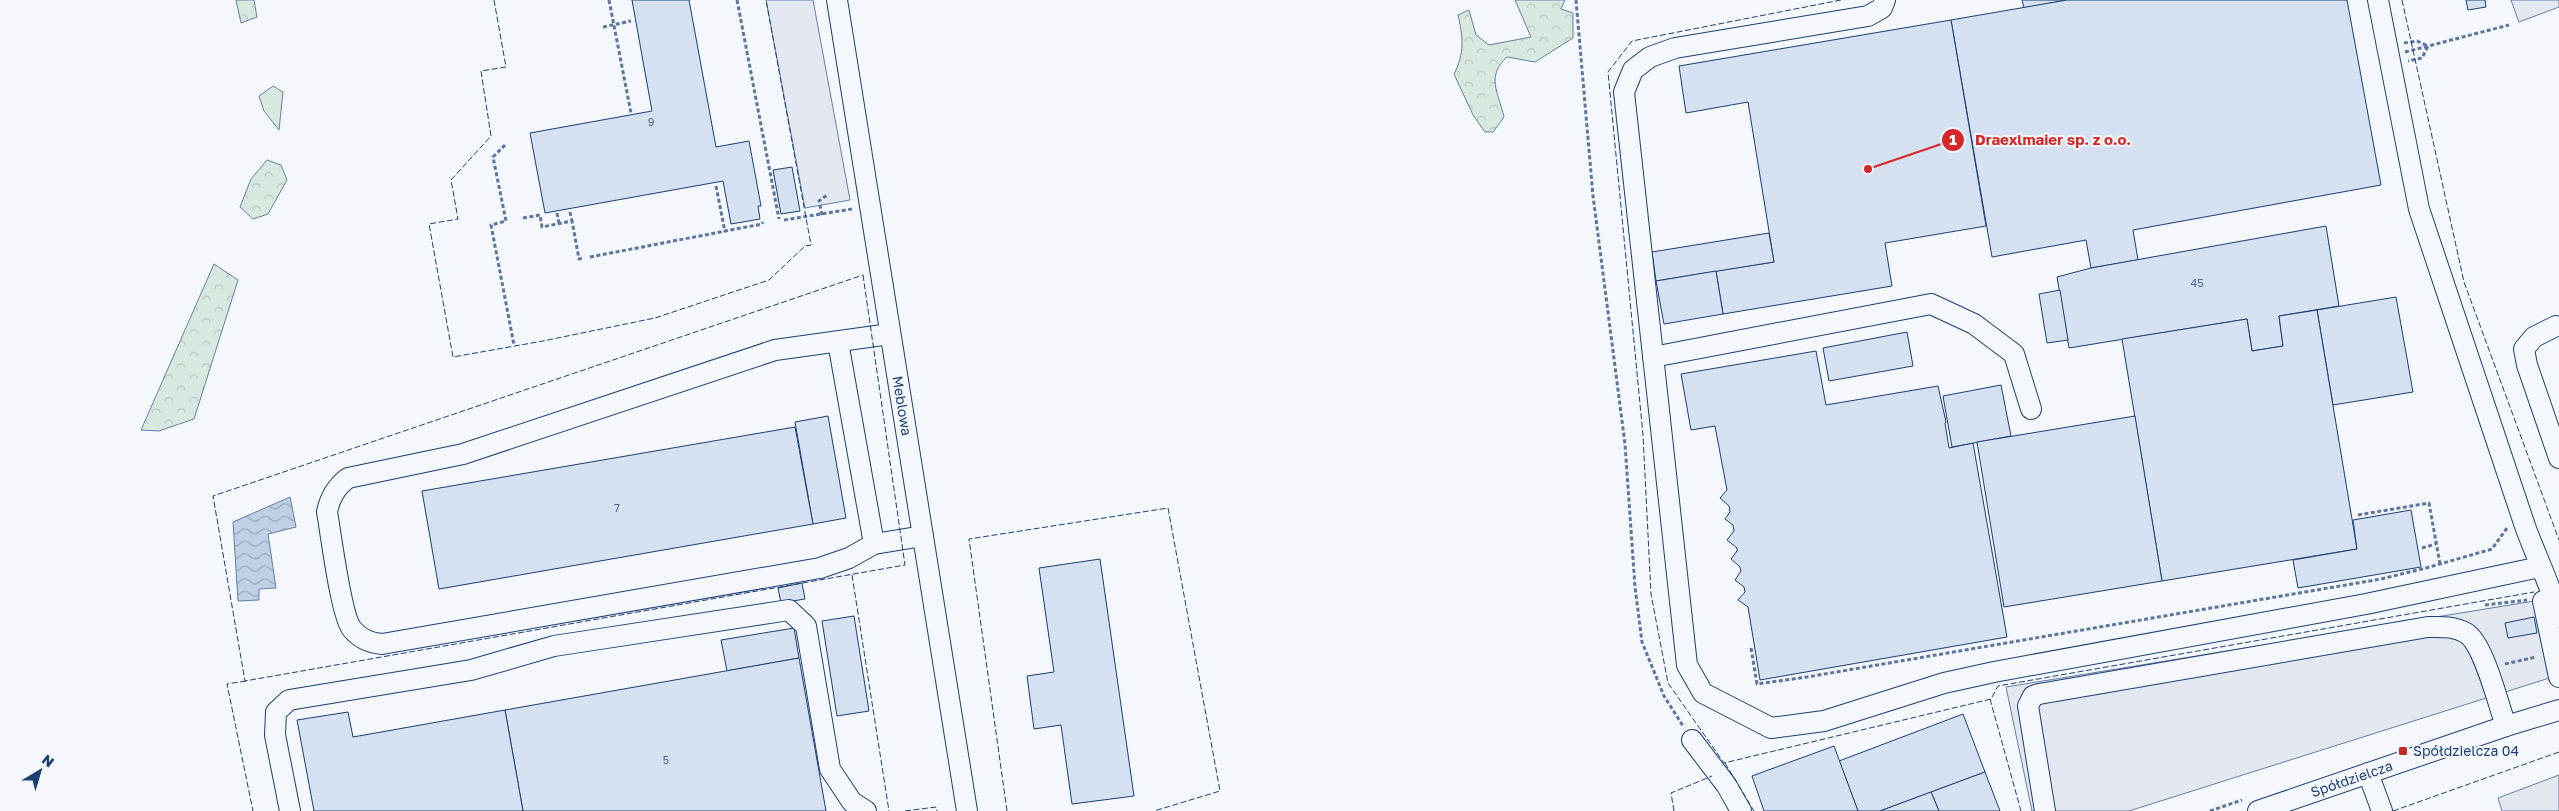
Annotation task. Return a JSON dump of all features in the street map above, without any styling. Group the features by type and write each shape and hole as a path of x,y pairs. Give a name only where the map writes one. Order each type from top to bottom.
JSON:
{"street":[{"name":"Meblowa","path":"837,0 967,811"},
{"path":"1885,0 1882,8 1868,16 1675,48 1650,57 1633,70 1624,92 1687,665 1703,694 1771,728 1824,722 1944,683 1994,672 2366,604 2540,567"},
{"path":"2378,0 2419,209 2525,526 2540,567 2548,578 2559,616"},
{"path":"1653,357 1931,304 1974,324 2014,354 2031,409"},
{"path":"2556,326 2534,337 2524,349 2526,365 2559,458"},
{"path":"890,334 775,350 463,454 348,478 334,491 329,501 329,522 347,620 360,637 370,643 382,644 820,568 850,558 874,544 923,536"},
{"path":"838,342 874,544"},
{"path":"2540,567 2539,580 2559,677"},
{"path":"290,811 275,735 276,712 289,700 470,670 554,646 789,610 806,626 830,769 852,802 866,811"},
{"path":"2045,811 2028,706 2033,696 2038,694 2428,627 2448,626 2466,633 2477,645 2506,726"},
{"name":"Spółdzielcza","path":"2258,811 2506,726 2559,710"},
{"path":"1692,740 1727,786 1741,811"},
{"path":"2368,773 2382,811"}],"path":[{"path":"610,0 631,113"},
{"path":"737,0 781,220 870,206"},
{"path":"1576,0 1593,196 1625,444 1635,587 1642,642 1664,696 1692,740"},
{"path":"603,27 631,21"},
{"path":"2420,49 2509,25"},
{"path":"2417,40 2428,46"},
{"path":"2422,58 2428,46"},
{"path":"505,146 493,157 506,221 491,225 514,345"},
{"path":"716,186 725,232"},
{"path":"822,215 819,201 827,195"},
{"path":"570,212 579,259 583,258"},
{"path":"556,213 559,223"},
{"path":"523,218 540,216 542,227 572,221"},
{"path":"590,257 725,232 762,224 763,222"},
{"path":"2358,515 2429,502 2440,564"},
{"path":"1750,648 1757,684 1807,678 2380,579 2492,549 2509,525 2515,528 2525,526"},
{"path":"2422,548 2436,544"},
{"path":"2485,605 2532,600"},
{"path":"2501,665 2544,656"}],"green space":[{"path":"236,0 254,0 257,17 241,23"},
{"path":"1515,0 1565,0 1561,9 1573,13 1573,38 1535,62 1507,57 1497,71 1495,78 1495,85 1504,117 1493,132 1485,132 1473,115 1454,74 1460,59 1462,45 1458,15 1469,10 1476,35 1489,45 1531,37"},
{"path":"273,86 283,92 279,130 264,111 259,96"},
{"path":"267,160 281,165 287,180 268,214 253,219 240,207 251,179"},
{"path":"214,264 238,280 194,419 159,431 141,430"}],"shaded area":[{"path":"766,0 813,0 850,200 805,208"},
{"path":"2511,0 2559,0 2559,7 2519,22"},
{"path":"2559,597 2559,675 2129,811 2032,811 2006,687"},
{"path":"2559,775 2559,811 2502,811 2498,798"}],"water":[{"path":"290,497 296,527 268,534 276,588 259,589 259,600 238,601 233,522"}],"building":[{"path":"632,0 689,0 716,147 749,141 761,206 758,206 760,219 731,224 723,181 545,213 530,133 652,111"},
{"path":"2022,0 2067,0 2024,8"},
{"path":"2067,0 2347,0 2381,185 2133,230 2138,260 2091,268 2086,240 1992,257 1951,20"},
{"path":"2466,0 2485,0 2486,7 2468,10"},
{"path":"1951,20 1986,226 1885,243 1892,286 1723,314 1716,271 1774,262 1748,102 1686,113 1679,66"},
{"path":"792,167 800,211 781,214 773,170"},
{"path":"2326,226 2339,306 2279,316 2283,346 2252,351 2247,319 2069,348 2057,277 2091,268"},
{"path":"1769,233 1774,262 1656,281 1652,252"},
{"path":"1716,271 1723,314 1664,324 1656,281"},
{"path":"2060,290 2068,340 2047,343 2039,294"},
{"path":"2396,297 2413,392 2333,405 2317,310"},
{"path":"2317,310 2357,549 2162,581 2122,339 2247,319 2252,351 2283,346 2279,316"},
{"path":"1907,332 1913,366 1829,381 1823,348"},
{"path":"1816,351 1826,405 1938,386 1946,422 1949,448 1973,443 2007,637 1760,680 1748,607 1738,600 1745,592 1744,587 1735,580 1741,571 1740,567 1731,559 1737,548 1727,540 1734,531 1733,525 1725,519 1730,512 1729,506 1720,498 1727,490 1715,426 1691,430 1681,374"},
{"path":"2001,385 2011,436 1952,447 1943,396"},
{"path":"828,416 846,518 813,524 795,422"},
{"path":"2135,416 2162,581 2004,607 1977,442"},
{"path":"795,427 813,524 439,589 422,491"},
{"path":"2411,510 2421,567 2298,588 2293,560 2357,549 2353,520"},
{"path":"1100,559 1134,796 1072,804 1061,725 1034,729 1027,676 1054,672 1039,568"},
{"path":"802,583 805,599 781,603 778,588"},
{"path":"854,616 869,711 837,716 822,621"},
{"path":"2534,617 2537,633 2508,638 2505,623"},
{"path":"794,628 799,658 727,671 721,640"},
{"path":"799,658 826,811 523,811 505,710"},
{"path":"505,710 523,811 314,811 297,720 348,712 353,737"},
{"path":"1963,714 1985,772 1880,811 1858,811 1839,761"},
{"path":"1834,746 1858,811 1764,811 1752,776"},
{"path":"1985,772 2000,811 1939,811 1931,792"},
{"path":"1931,792 1939,811 1880,811"}],"fence":[{"path":"494,0 506,67 481,71 491,136 451,180 458,219 429,224 453,357 655,318 769,280 805,246 811,245 766,0"},
{"path":"1841,0 1632,41 1608,72 1643,435 1651,594 1668,683 1724,763 1991,699 1998,686 2534,592"},
{"path":"2402,0 2464,282 2559,540"},
{"path":"863,275 905,565 245,681 213,496 863,275"},
{"path":"1007,811 969,539 1168,508 1220,791 1154,811"},
{"path":"852,575 889,811"},
{"path":"246,681 227,684 253,811"},
{"path":"1990,699 2021,811"},
{"path":"2393,811 2559,752"},
{"path":"1725,763 1754,811"},
{"path":"1674,811 1671,793 1712,776"},
{"path":"905,811 936,807 937,811"}],"place":[{"name":"Draexlmaier sp. z o.o.","path":"1868,169"},
{"name":"Spółdzielcza 04","path":"2403,751"}]}
